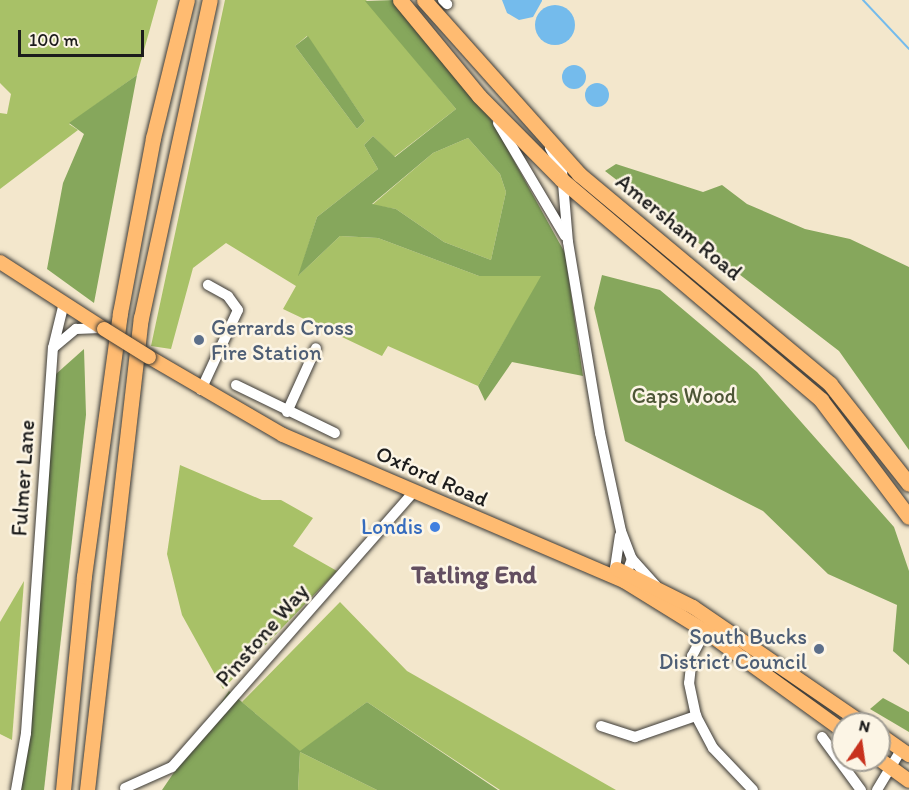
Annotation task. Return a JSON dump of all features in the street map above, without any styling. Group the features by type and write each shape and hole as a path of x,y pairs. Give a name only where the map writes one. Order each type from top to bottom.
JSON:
{"highway":[{"path":"63,790 84,576 120,313 153,138 187,0"},
{"path":"87,790 141,318 210,0"},
{"path":"400,0 479,96 562,180 785,365 861,447 909,518"},
{"name":"Amersham Road","path":"424,0 542,135 587,181 830,384 909,484"}],"main road":[{"name":"Oxford Road","path":"0,262 201,390 266,426 620,575 709,625 778,683 831,723"},
{"path":"620,575 657,587 709,625 782,666 847,712"},
{"path":"778,683 782,666"},
{"path":"891,742 905,752"},
{"path":"891,768 909,781"}],"street":[{"path":"479,96 528,165 568,242"},
{"path":"542,135 562,180 568,242 621,531 632,559 657,587"},
{"path":"201,390 238,310 228,296 208,285"},
{"name":"Fulmer Lane","path":"16,790 26,733 53,348 64,303"},
{"path":"53,348 76,329 104,329"},
{"path":"287,412 316,348"},
{"path":"236,385 274,407 335,433"},
{"path":"266,426 274,407"},
{"name":"Pinstone Way","path":"125,788 172,767 415,490"},
{"path":"620,575 621,531"},
{"path":"620,575 632,559"},
{"path":"709,625 692,656 689,683 696,716 713,748 753,790"},
{"path":"601,726 635,737 696,716"},
{"path":"822,738 861,790"},
{"path":"891,760 905,752"},
{"path":"877,790 883,772"}],"green space":[{"path":"0,0 158,0 137,75 69,124 78,130 0,189 0,113 7,114 11,94 0,83"},
{"path":"225,0 366,0 456,109 394,157 373,136 364,145 378,169 317,217 299,275 340,236 378,238 479,276 542,276 478,386 388,346 382,356 283,309 296,286 226,243 193,268 171,349 151,346","holes":["307,36 365,121 357,129 295,46"]},
{"path":"395,0 487,112 565,253 583,376 512,362 485,401 478,386 541,276 479,276 378,238 340,236 298,276 317,217 378,169 364,145 373,136 395,157 456,109 365,1","holes":["468,138 500,174 506,192 491,260 444,242 396,209 372,204 433,153"]},
{"path":"308,36 365,121 357,129 295,46"},
{"path":"137,75 94,303 47,269 63,183 84,134 69,123"},
{"path":"468,138 500,174 506,192 491,260 444,242 396,209 372,205 433,153"},
{"path":"616,164 703,192 722,185 747,204 805,229 850,239 909,267 909,450 839,351 605,171"},
{"name":"Caps Wood","path":"602,275 660,290 757,372 894,527 909,571 909,665 893,651 897,605 828,574 763,511 625,441 594,308"},
{"path":"84,349 86,415 44,790 21,790 56,374"},
{"path":"180,465 262,500 281,500 313,518 293,546 337,571 223,689 182,615 167,554"},
{"path":"24,581 12,740 0,734 0,622"},
{"path":"340,602 407,671 616,790 500,790 367,702 300,752 242,702"},
{"path":"229,691 300,751 367,702 498,790 377,790 300,752 298,790 162,790"},
{"path":"883,698 909,712 909,732 891,721 891,712 875,712 870,709"},
{"path":"300,752 377,790 298,790"}],"water":[{"path":"502,0 542,1 533,17 519,20 507,13"},
{"path":"555,5 563,6 569,11 574,17 574,33 569,39 563,44 555,45 547,44 541,39 536,33 535,25 536,17 541,11 547,6"},
{"path":"574,65 583,68 586,77 583,86 574,89 565,86 562,77 565,68"},
{"path":"597,83 606,86 609,95 606,104 597,107 588,104 585,95 588,86"}],"waterway":[{"path":"863,0 909,49"}],"place":[{"name":"Gerrards Cross Fire Station","path":"199,340"},
{"name":"Londis","path":"435,527"},
{"name":"South Bucks District Council","path":"819,649"}],"district":[{"name":"Tatling End","path":"474,575"}]}
